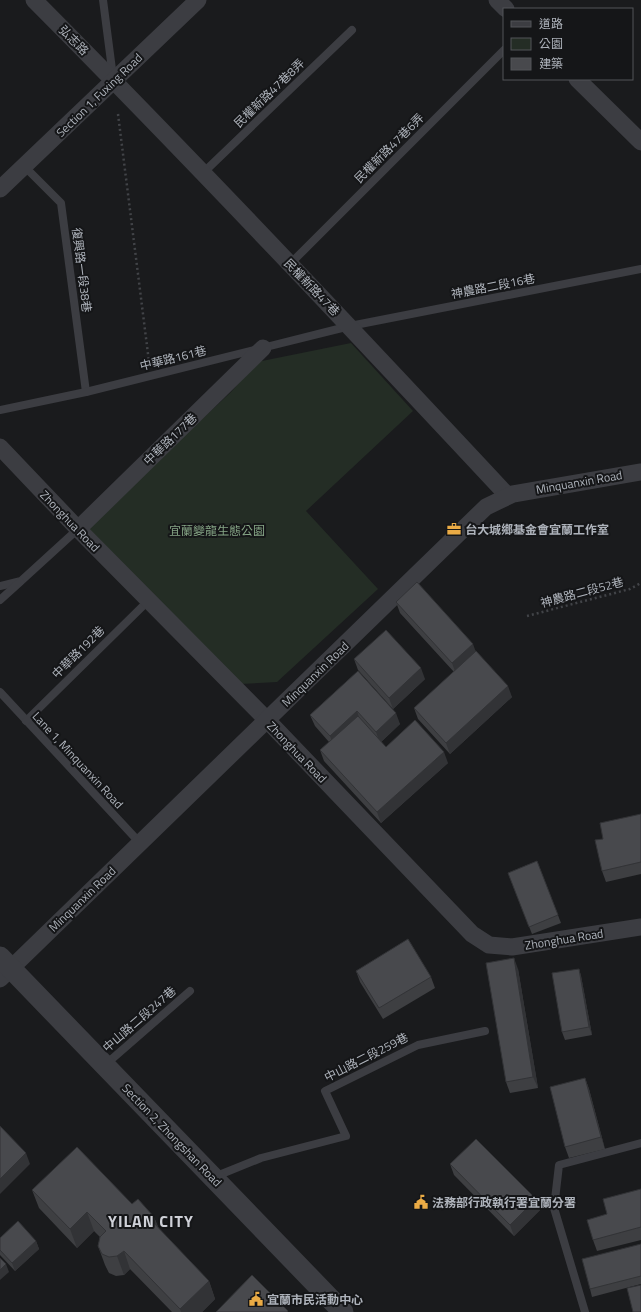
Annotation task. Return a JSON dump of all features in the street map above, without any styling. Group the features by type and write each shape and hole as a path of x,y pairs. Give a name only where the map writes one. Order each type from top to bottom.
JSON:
{"street":[{"name":"弘志路","path":"34,0 114,80"},
{"name":"Section 1, Fuxing Road","path":"0,189 198,0"},
{"path":"497,0 505,8"},
{"name":"民權新路47巷","path":"114,80 350,326 508,496"},
{"path":"578,80 641,142"},
{"name":"中華路177巷","path":"78,529 263,348"},
{"name":"Zhonghua Road","path":"0,447 148,601 268,721 472,934 488,945 512,947 641,927"},
{"name":"Minquanxin Road","path":"3,969 140,844 486,507 513,494 641,472"},
{"name":"Section 2, Zhongshan Road","path":"3,969 105,1065 343,1312"}],"lane":[{"path":"103,0 114,80"},
{"name":"民權新路47巷8弄","path":"203,173 352,30"},
{"name":"民權新路47巷6弄","path":"290,264 503,51"},
{"name":"復興路一段38巷","path":"24,166 61,203 86,392"},
{"name":"神農路二段16巷","path":"350,326 641,269"},
{"name":"中華路161巷","path":"0,410 86,392 350,326"},
{"path":"0,600 78,529"},
{"path":"0,586 21,581"},
{"name":"中華路192巷","path":"26,721 148,601"},
{"name":"Lane 1, Minquanxin Road","path":"0,692 140,844"},
{"name":"中山路二段247巷","path":"105,1065 190,991"},
{"name":"中山路二段259巷","path":"213,1178 261,1158 346,1136 325,1091 418,1045 485,1031"},
{"path":"585,1312 554,1208 559,1165 641,1143"}],"path":[{"path":"114,80 151,375"},
{"name":"神農路二段52巷","path":"527,616 630,589 641,583"}],"green space":[{"name":"宜蘭變龍生態公園","path":"351,343 413,411 306,511 378,589 277,682 240,684 86,528 231,392 257,362"}],"building":[{"path":"417,582 473,644 452,663 396,602"},
{"path":"386,630 421,668 389,698 354,659"},
{"path":"476,651 508,686 446,743 414,708"},
{"path":"358,671 396,713 376,732 357,711 330,736 310,715"},
{"path":"358,716 386,747 415,720 444,752 377,812 320,750"},
{"path":"641,814 641,862 602,871 595,840 603,839 600,823"},
{"path":"537,861 558,915 529,927 508,873"},
{"path":"408,939 431,977 379,1008 356,971"},
{"path":"514,958 533,1077 506,1082 486,963"},
{"path":"579,969 589,1027 562,1032 552,973"},
{"path":"585,1078 601,1137 565,1147 550,1087"},
{"path":"0,1126 26,1153 0,1179"},
{"path":"476,1139 536,1199 510,1225 450,1164"},
{"path":"77,1147 132,1204 138,1199 154,1217 151,1220 209,1281 180,1309 124,1251 117,1256 109,1257 102,1254 98,1246 100,1237 106,1231 87,1212 70,1229 32,1190"},
{"path":"641,1189 641,1227 593,1240 587,1220 607,1214 603,1199"},
{"path":"18,1221 36,1241 12,1263 0,1250 0,1238"},
{"path":"641,1244 641,1276 590,1289 582,1259"},
{"path":"0,1258 6,1264 0,1270"},
{"path":"252,1275 288,1311 216,1312"},
{"path":"641,1285 641,1312 633,1312 627,1288"}],"place":[{"name":"台大城鄉基金會宜蘭工作室","path":"454,529"},
{"name":"法務部行政執行署宜蘭分署","path":"421,1202"},
{"name":"宜蘭市民活動中心","path":"256,1299"}],"district":[{"name":"YILAN CITY","path":"151,1221"}]}
